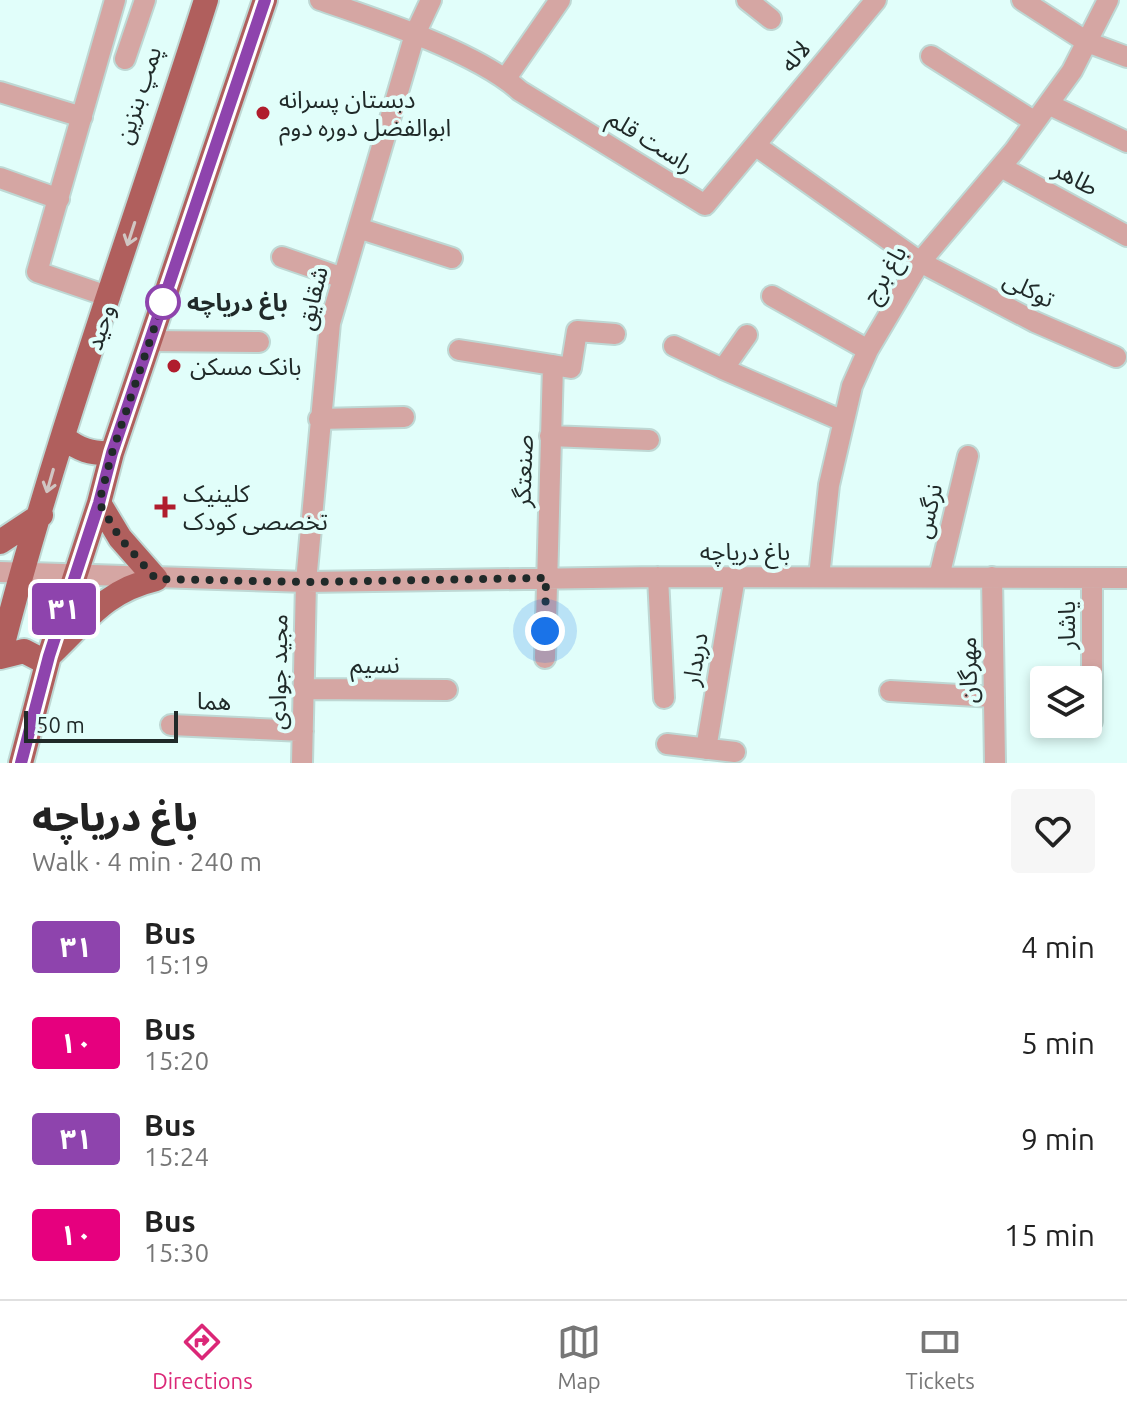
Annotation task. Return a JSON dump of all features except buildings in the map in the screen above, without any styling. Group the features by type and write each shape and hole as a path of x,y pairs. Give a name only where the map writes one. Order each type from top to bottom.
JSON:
{"main road":[{"name":"وحید","path":"0,656 10,572 41,515 63,437 206,0"},
{"path":"21,763 48,659 99,503 112,453 265,0"},
{"path":"63,437 77,448 94,454 112,453"},
{"path":"48,659 101,602 128,586 156,579 120,538 99,503"},
{"path":"0,542 41,515"},
{"path":"0,656 24,651 48,659"}],"street":[{"path":"110,297 37,272 115,0"},
{"path":"125,59 145,0"},
{"name":"راست قلم","path":"320,0 415,34 506,78 520,91 705,205 755,145"},
{"name":"شقایق","path":"306,582 330,323 415,34 431,0"},
{"path":"506,78 560,0"},
{"name":"لاله","path":"755,145 876,0"},
{"path":"1022,0 1087,42 1127,57"},
{"name":"باغ برج","path":"819,577 829,485 852,386 868,350 920,262 1001,167 1048,104 1087,42 1108,0"},
{"path":"931,56 1035,122"},
{"path":"0,92 82,117"},
{"path":"1048,104 1127,142"},
{"path":"755,145 920,262"},
{"name":"طاهر","path":"1001,167 1127,236"},
{"path":"0,178 59,199"},
{"path":"358,228 452,258"},
{"path":"282,257 343,278"},
{"name":"توکلی","path":"920,262 1035,322 1116,357"},
{"path":"772,296 868,350"},
{"path":"459,350 571,368 577,331 615,334"},
{"path":"723,369 747,335"},
{"path":"149,341 259,342"},
{"path":"674,346 843,421"},
{"name":"صنعتگر","path":"545,658 553,365"},
{"path":"319,419 404,417"},
{"path":"550,436 649,440"},
{"name":"نرگس","path":"939,577 968,456"},
{"name":"باغ دریاچه","path":"10,572 306,582 658,577 1127,578"},
{"path":"658,577 664,698"},
{"name":"دربدار","path":"706,749 735,577"},
{"name":"مهرگان","path":"992,577 995,763"},
{"name":"یاشار","path":"1092,578 1092,666"},
{"name":"مجید جوادی","path":"302,763 306,582"},
{"name":"نسیم","path":"304,689 447,690"},
{"path":"890,691 994,697"},
{"name":"هما","path":"171,725 303,731"},
{"path":"667,744 735,752"}],"bus line":[{"name":"۳۱","path":"21,763 49,656 99,503 112,453 265,0"}],"place":[{"name":"دبستان پسرانه ابوالفضل دوره دوم","path":"263,113"},
{"name":"باغ دریاچه","path":"163,302"},
{"name":"بانک مسکن","path":"174,366"},
{"name":"کلینیک تخصصی کودک","path":"165,507"}],"route":[{"path":"163,302 112,453 99,503 120,538 156,579 306,582 546,578 545,631"}]}
